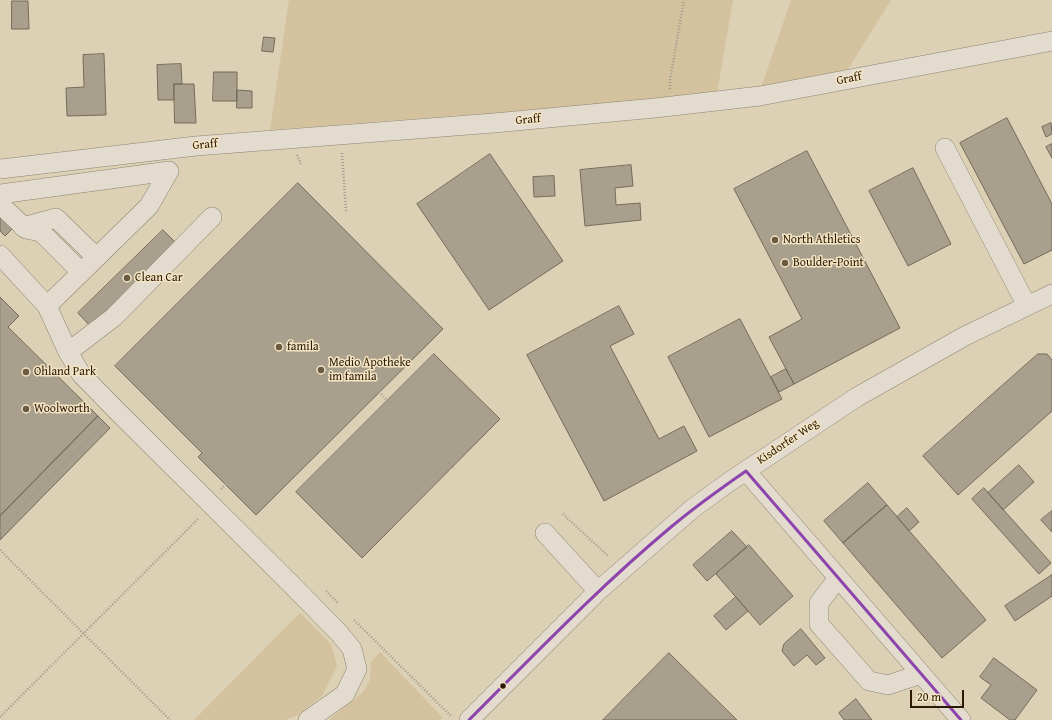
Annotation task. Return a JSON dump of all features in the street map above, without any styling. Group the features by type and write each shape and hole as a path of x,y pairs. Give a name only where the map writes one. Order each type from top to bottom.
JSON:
{"street":[{"name":"Graff","path":"0,169 196,146 494,123 760,96 1052,41"},
{"path":"945,148 1027,306"},
{"path":"0,194 170,171 149,206 47,306"},
{"path":"0,204 23,227 41,232 81,272"},
{"path":"68,352 114,317 212,217"},
{"path":"23,227 56,218 96,257"},
{"path":"3,263 47,306 68,352 81,374 294,587 339,633 352,650 357,669 345,694 308,720"},
{"name":"Kisdorfer Weg","path":"470,720 598,591 692,508 857,397 965,336 1052,294"},
{"path":"746,471 961,720"},
{"path":"545,533 598,591"},
{"path":"838,578 819,603 819,624 869,681 888,685 921,674"}],"path":[{"path":"669,106 670,80 684,0"},
{"path":"340,135 346,211"},
{"path":"379,392 455,469"},
{"path":"0,530 116,410"},
{"path":"0,717 212,505 216,493 226,484"},
{"path":"563,514 623,570"},
{"path":"0,550 170,720"}],"shaded area":[{"path":"289,0 733,0 717,93 572,111 463,115 270,130"},
{"path":"791,0 891,0 848,69 761,88"},
{"path":"300,613 331,644 337,666 322,696 296,716 285,720 194,720"},
{"path":"380,652 443,718 440,720 329,720 363,692 370,680 371,662"}],"building":[{"path":"12,1 28,1 29,29 12,29"},
{"path":"264,37 275,38 273,52 262,51"},
{"path":"104,54 106,115 67,116 66,88 84,87 83,55"},
{"path":"181,64 182,84 174,84 174,100 158,100 157,65"},
{"path":"214,72 237,72 237,101 213,101"},
{"path":"174,84 194,84 196,123 175,123"},
{"path":"237,90 252,91 252,108 237,108"},
{"path":"1007,118 1052,204 1052,250 1024,264 960,143"},
{"path":"1051,123 1052,134 1046,137 1042,127"},
{"path":"1052,144 1052,158 1046,147"},
{"path":"807,151 900,328 794,384 769,337 802,319 734,189"},
{"path":"490,154 563,261 489,310 417,204"},
{"path":"631,165 633,186 615,188 616,205 640,203 641,220 585,226 580,170"},
{"path":"913,168 951,244 908,266 869,191"},
{"path":"554,176 555,196 534,197 533,177"},
{"name":"famila","path":"298,183 443,329 256,515 198,457 202,453 115,366"},
{"path":"13,205 25,216 5,236 0,231 0,218"},
{"name":"Clean Car","path":"163,230 176,243 91,327 78,313"},
{"name":"Ohland Park","path":"0,297 19,316 8,327 98,416 0,516"},
{"path":"619,306 634,334 610,346 659,439 684,426 697,451 604,501 527,355"},
{"path":"740,319 782,399 709,437 668,357"},
{"path":"434,354 500,419 362,558 296,492"},
{"path":"1038,354 1047,354 1052,360 1052,411 958,495 923,456"},
{"path":"786,369 794,384 779,392 771,377"},
{"path":"98,416 110,428 0,540 0,516"},
{"path":"1019,465 1034,482 1003,510 988,493"},
{"path":"868,483 887,505 843,543 824,521"},
{"path":"984,488 1051,563 1039,574 972,499"},
{"path":"887,505 986,620 942,658 843,543"},
{"path":"907,508 919,522 909,531 897,517"},
{"path":"1052,511 1052,532 1041,520"},
{"path":"732,531 747,547 707,581 693,565"},
{"path":"749,545 793,596 760,625 716,574"},
{"path":"1052,575 1052,596 1015,621 1005,606"},
{"path":"736,597 748,611 726,630 714,616"},
{"path":"801,629 825,658 816,665 807,655 794,666 782,651 784,644"},
{"path":"669,653 737,720 603,720"},
{"path":"994,658 1037,690 1015,720 1010,720 981,698 991,685 980,677"},
{"path":"856,699 872,720 844,720 839,713"}],"transit line":[{"path":"469,720 618,573 680,520 746,471 961,720"}],"place":[{"name":"North Athletics","path":"775,240"},
{"name":"Boulder-Point","path":"785,263"},
{"name":"Clean Car","path":"127,278"},
{"name":"famila","path":"279,347"},
{"name":"Medio Apotheke im famila","path":"321,370"},
{"name":"Ohland Park","path":"26,372"},
{"name":"Woolworth","path":"26,409"}]}
